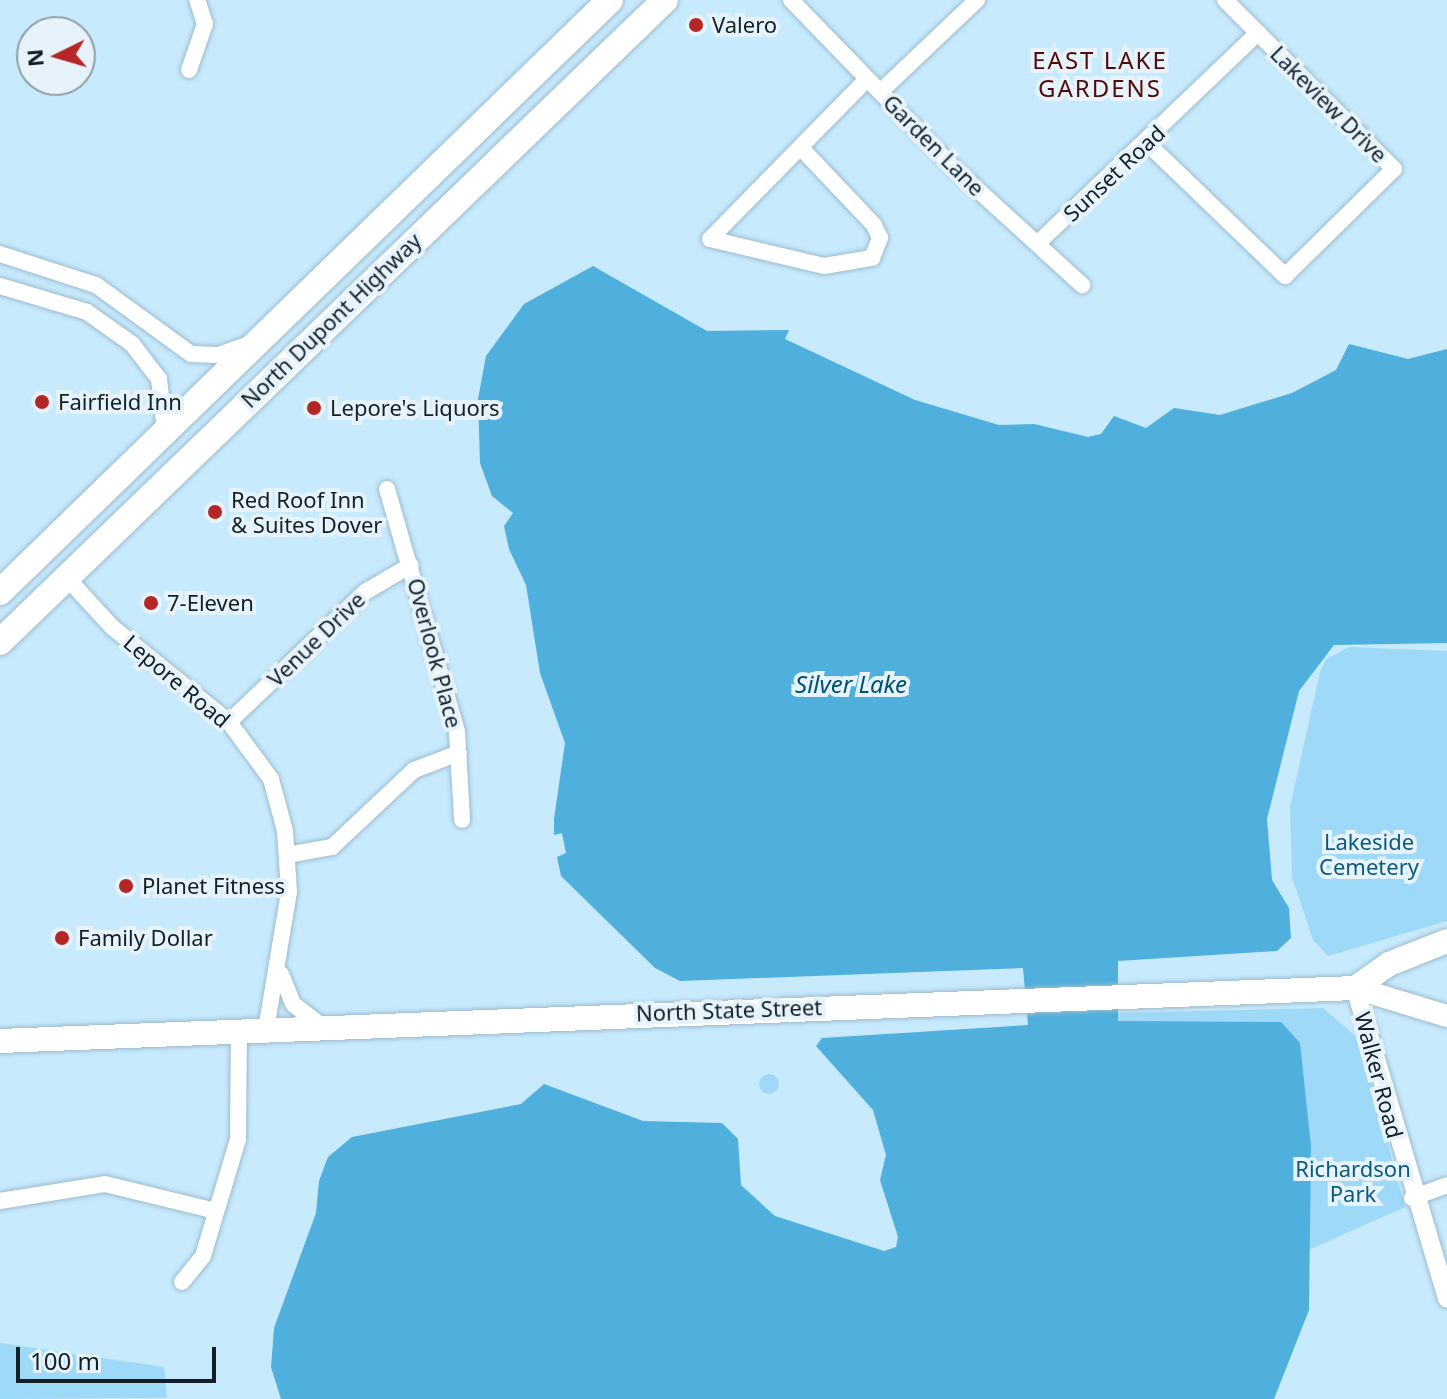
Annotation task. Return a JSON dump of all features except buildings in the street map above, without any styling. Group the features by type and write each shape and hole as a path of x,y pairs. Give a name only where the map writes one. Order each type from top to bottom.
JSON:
{"highway":[{"name":"North Dupont Highway","path":"0,592 266,338 610,0"},
{"name":"North Dupont Highway","path":"0,642 665,0"},
{"path":"285,364 294,341 335,302 331,273"},
{"path":"67,578 65,555 94,502"}],"main road":[{"path":"1355,988 1389,964 1447,941"},
{"path":"1355,988 1447,1016"},
{"name":"North State Street","path":"0,1041 1024,997 1355,988"}],"street":[{"path":"189,70 205,24 197,0"},
{"name":"Garden Lane","path":"791,0 880,92 1082,285"},
{"path":"880,92 977,0"},
{"name":"Lakeview Drive","path":"1147,143 1285,276 1394,169 1225,0"},
{"name":"Sunset Road","path":"1037,244 1147,143 1258,33"},
{"path":"801,148 874,225 880,238 872,258 824,266 710,239 867,79"},
{"path":"0,254 89,281 129,302 191,354 218,355 266,338"},
{"path":"0,286 87,312 132,344 159,379 165,432"},
{"name":"Overlook Place","path":"387,489 411,565 459,753 462,820"},
{"name":"Venue Drive","path":"229,722 365,592 411,565"},
{"name":"Lepore Road","path":"67,578 112,627 229,722 271,779 287,855 281,971 266,1029"},
{"path":"287,855 332,847 414,770 459,753"},
{"path":"281,971 293,1004 323,1027"},
{"name":"Walker Road","path":"1355,988 1412,1198 1447,1299"},
{"path":"182,1282 203,1256 243,1112 239,1030"},
{"path":"0,1201 105,1184 216,1211"},
{"path":"1412,1198 1447,1185"}],"green space":[{"name":"Lakeside Cemetery","path":"1349,647 1447,651 1447,921 1328,956 1313,940 1292,877 1290,807 1320,672 1326,659"},
{"name":"Richardson Park","path":"1323,1008 1359,1039 1405,1207 1306,1251 1311,1147 1117,1021 1118,1013"},
{"path":"769,1074 776,1077 779,1084 776,1091 769,1094 762,1091 759,1084 762,1077"},
{"path":"0,1343 164,1367 167,1398 0,1399"}],"water":[{"name":"Silver Lake","path":"593,266 707,331 789,330 785,339 915,400 999,425 1034,424 1088,437 1101,434 1114,416 1146,428 1174,408 1220,415 1292,393 1336,370 1349,344 1408,359 1447,349 1447,643 1334,645 1299,691 1267,819 1272,880 1289,908 1291,938 1277,951 1118,961 1118,1021 1281,1022 1300,1043 1311,1147 1309,1310 1274,1399 281,1399 271,1367 274,1328 316,1213 319,1181 328,1157 352,1137 521,1104 544,1084 643,1121 722,1123 738,1139 741,1185 775,1216 884,1251 896,1247 898,1237 880,1180 886,1155 873,1110 816,1046 822,1038 1028,1025 1023,968 680,981 655,968 561,876 557,857 566,853 562,833 554,835 554,819 565,743 540,673 526,585 509,549 504,526 513,513 492,496 480,463 478,399 486,356 524,304"}],"place":[{"name":"Valero","path":"696,25"},
{"name":"Fairfield Inn","path":"42,402"},
{"name":"Lepore's Liquors","path":"314,408"},
{"name":"Red Roof Inn & Suites Dover","path":"215,512"},
{"name":"7-Eleven","path":"151,603"},
{"name":"Planet Fitness","path":"126,886"},
{"name":"Family Dollar","path":"62,938"}],"district":[{"name":"EAST LAKE GARDENS","path":"1100,74"}]}
